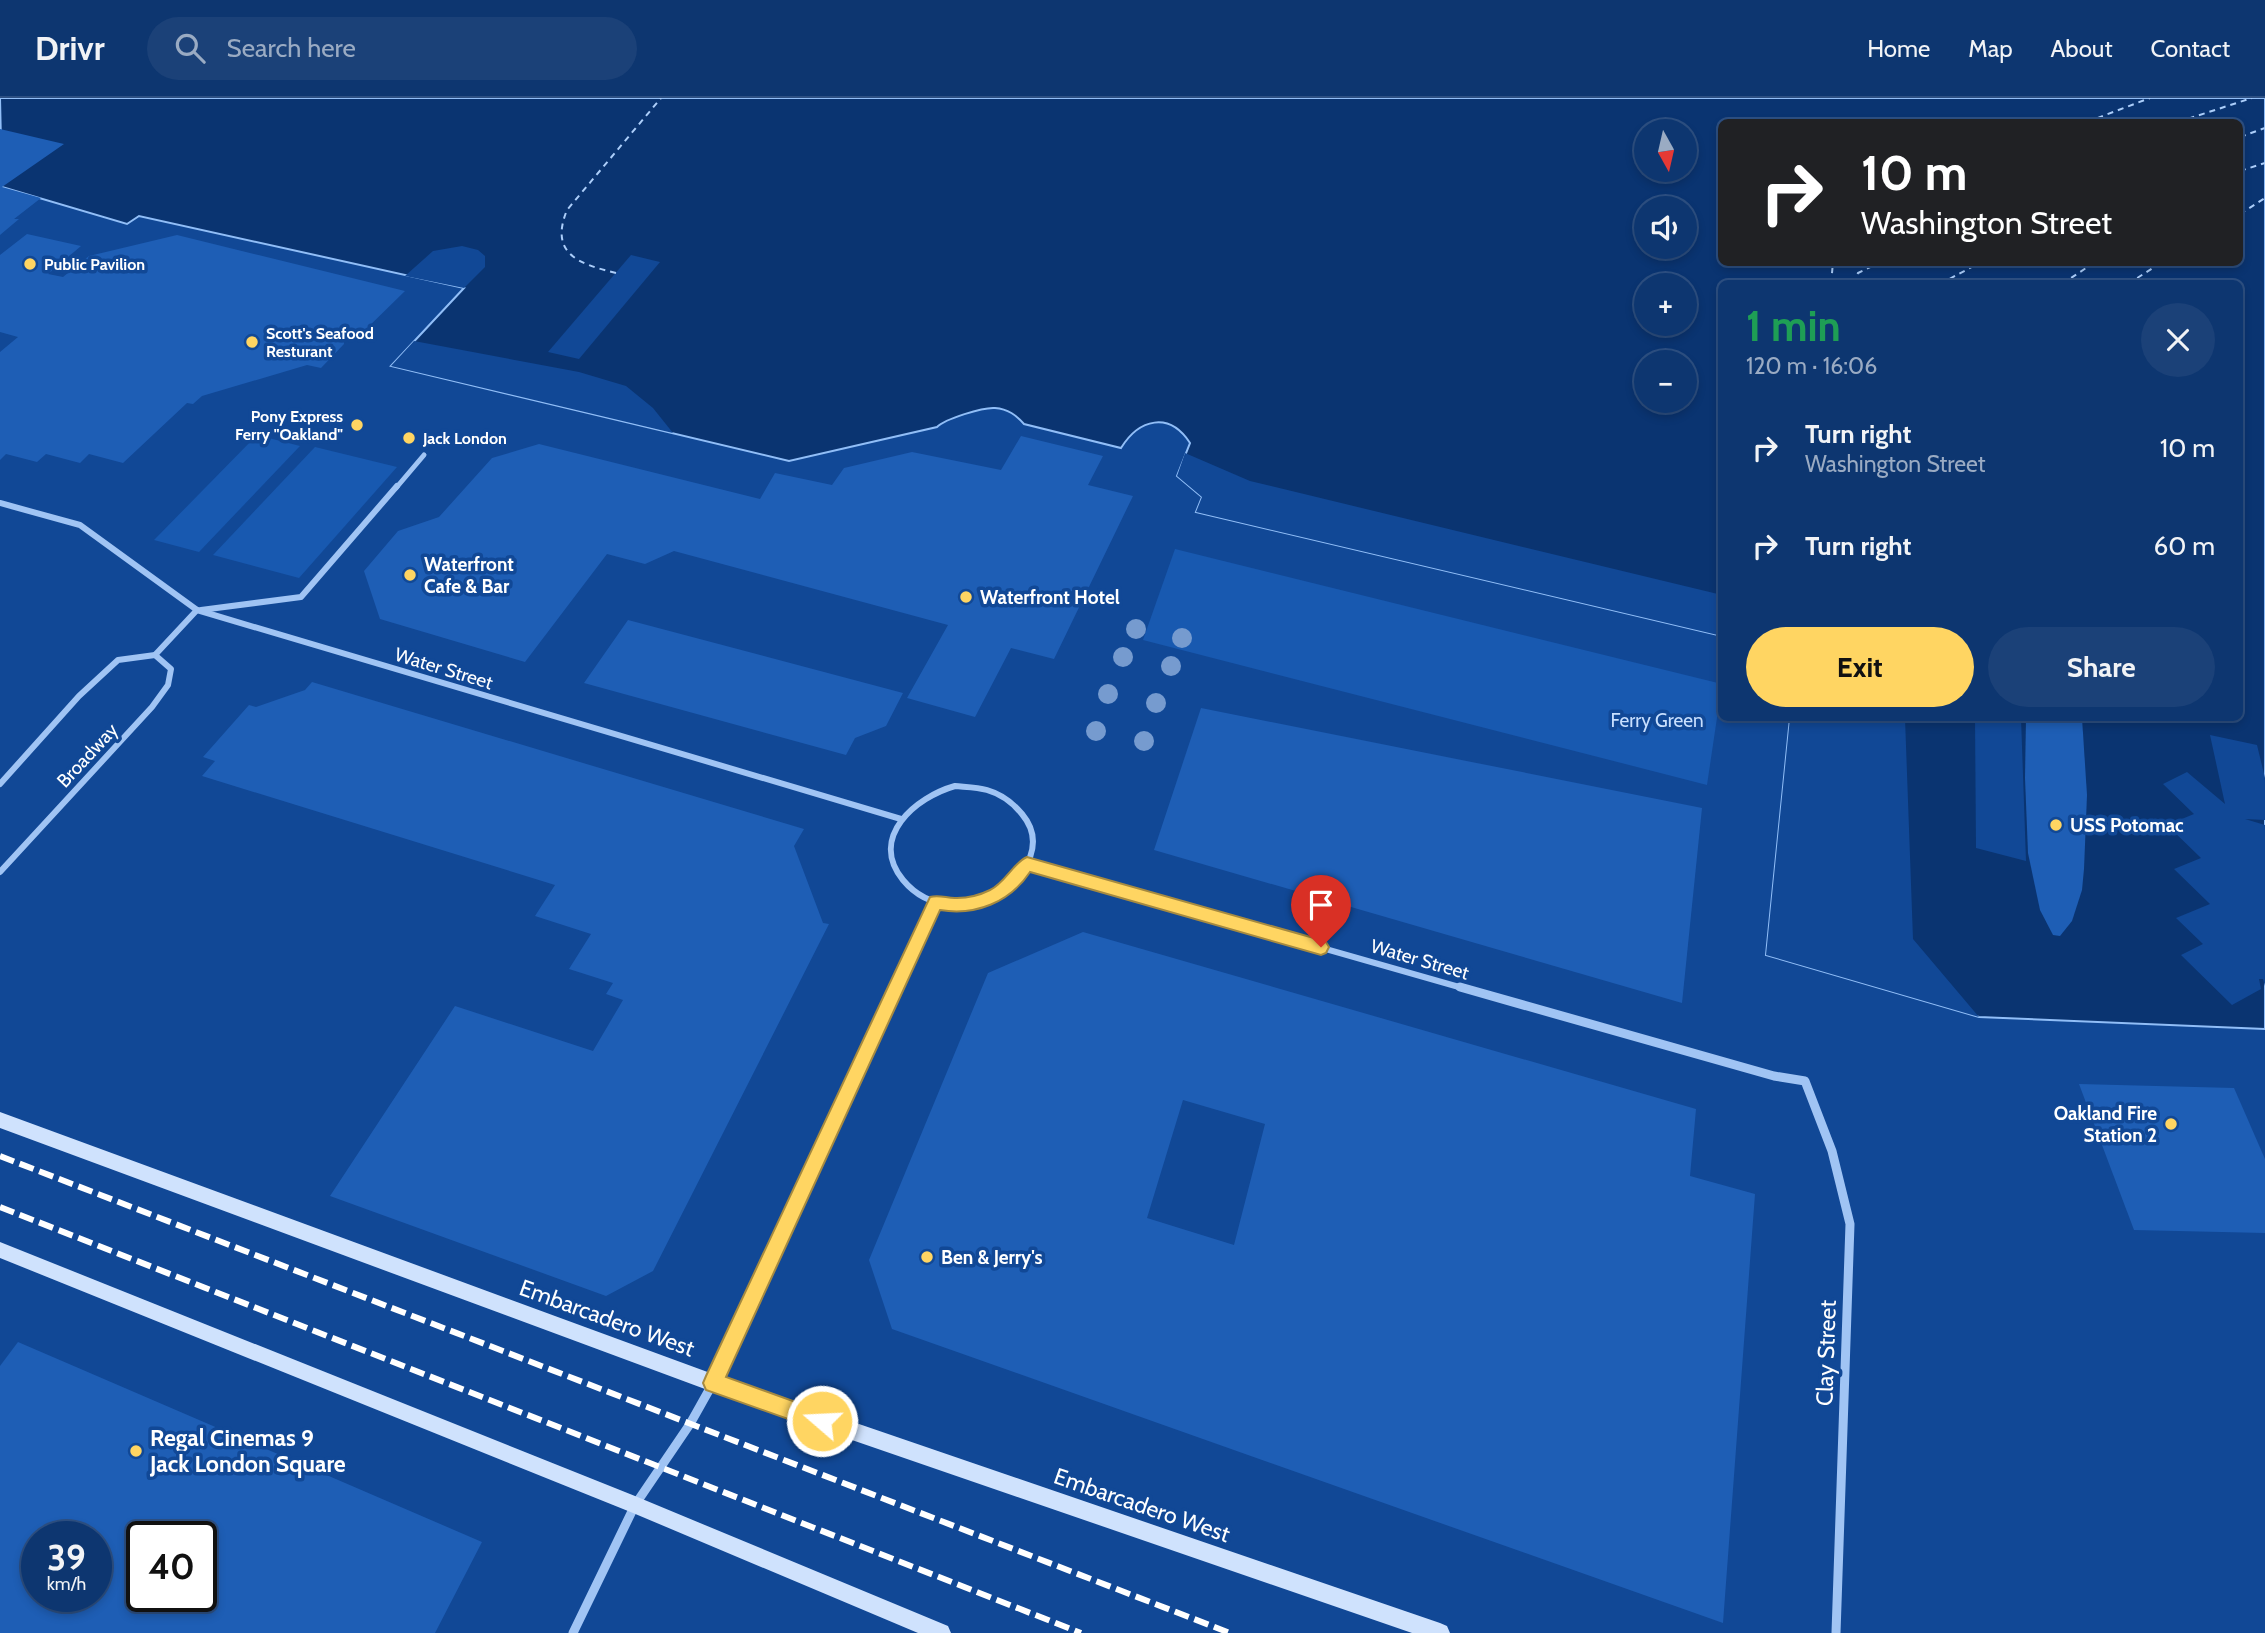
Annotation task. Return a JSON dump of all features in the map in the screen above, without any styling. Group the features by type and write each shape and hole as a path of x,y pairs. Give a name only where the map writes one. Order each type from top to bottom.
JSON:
{"street":[{"path":"0,784 79,696 117,660 155,655 197,610 301,597 424,455"},
{"name":"Water Street","path":"0,503 80,525 197,610 901,819"},
{"name":"Broadway","path":"0,872 152,707 168,685 171,668 155,655"},
{"path":"955,786 976,786 996,791 1013,801 1024,813 1031,830 1032,847 1027,864 1016,880 999,894 979,902 957,906 936,902 918,894 904,883 895,868 892,852 894,835 901,819 915,804 933,793 955,786"},
{"name":"Water Street","path":"1027,864 1774,1076 1805,1081"},
{"path":"573,1633 635,1505 690,1424 713,1383 936,902"},
{"name":"Clay Street","path":"1805,1081 1824,1121 1850,1224 1836,1633"},
{"name":"Embarcadero West","path":"0,1120 713,1383 1440,1633"},
{"path":"0,1250 635,1505 941,1633"}],"green space":[{"path":"257,435 300,446 199,552 154,540"},
{"path":"315,447 397,467 299,578 213,555"},
{"name":"Ferry Green","path":"1175,549 1718,683 1718,711 1707,785 1143,640"}],"shaded area":[{"path":"0,98 2265,98 2265,1029 1979,1017 1766,955 1790,721 2243,721 2243,280 1718,280 1718,635 1196,512 1202,497 1177,476 1190,443 1173,426 1164,423 1145,425 1136,430 1121,448 1024,424 1008,411 989,408 956,417 937,427 789,461 391,366 464,288 139,216 127,224 2,187"}],"pier":[{"path":"462,246 478,250 485,256 485,267 464,288 405,276 433,251"},
{"path":"631,255 660,262 579,359 548,352"},
{"path":"414,341 579,372 626,386 653,408 673,433 391,366"},
{"path":"1185,453 1250,481 1718,594 1718,635 1196,512 1202,497 1177,476"},
{"path":"1790,721 1905,721 1913,939 1979,1017 1766,955"},
{"path":"1975,721 2021,721 2026,861 1976,848"},
{"path":"2210,735 2257,745 2265,778 2265,820 2245,819 2265,825 2265,986 2263,979 2259,979 2261,989 2232,1005 2181,955 2203,944 2176,918 2210,904 2174,869 2201,858 2167,825 2194,814 2163,784 2187,772 2225,804"}],"building":[{"path":"0,129 64,144 2,187 41,198 14,219 19,219 0,235"},
{"path":"27,234 81,246 48,274 63,277 89,256 177,235 405,291 359,336 343,332 344,344 321,368 307,365 202,396 193,404 187,403 123,463 89,454 80,463 46,454 37,462 6,454 0,460 0,352 18,337 0,332 0,255"},
{"name":"Waterfront Hotel","path":"1021,436 1103,456 1088,485 1133,496 1054,659 1011,648 975,717 907,698 948,625 674,551 645,564 607,554 525,662 380,619 364,571 398,531 439,517 492,458 539,444 760,499 775,473 832,485 844,468 912,452 1001,470"},
{"path":"628,620 903,693 886,726 855,738 846,755 584,683"},
{"path":"312,682 804,829 794,846 823,923 829,924 653,1271 606,1296 330,1196 455,1006 593,1051 623,1000 606,994 613,983 569,969 591,934 535,916 555,885 202,776 215,761 203,757 249,705 256,707 305,690"},
{"path":"1201,708 1702,808 1682,1003 1154,850"},
{"name":"USS Potomac","path":"2026,721 2082,721 2087,795 2082,890 2072,921 2060,936 2053,935 2040,910 2028,853"},
{"path":"1083,932 1696,1109 1690,1176 1755,1194 1723,1623 892,1329 869,1260 988,973","holes":["1183,1100 1265,1124 1234,1245 1147,1218"]},
{"name":"Oakland Fire Station 2","path":"2079,1084 2234,1088 2265,1159 2265,1233 2134,1230"},
{"name":"Regal Cinemas 9 Jack London Square","path":"18,1342 482,1542 435,1633 0,1633 0,1366"}],"ferry route":[{"path":"616,273 590,266 571,255 565,247 562,225 567,210 661,98"},
{"path":"2095,119 2150,98"},
{"path":"2187,119 2252,98"},
{"path":"2243,136 2265,128"},
{"path":"2243,170 2265,163"},
{"path":"2243,212 2265,198"},
{"path":"1831,280 1833,266"},
{"path":"1855,280 1858,273 1873,266"},
{"path":"1947,280 1974,266"},
{"path":"2068,280 2089,266"},
{"path":"2134,280 2156,266"}],"railway":[{"path":"0,1156 1230,1633"},
{"path":"0,1207 1081,1633"}],"place":[{"name":"Public Pavilion","path":"30,264"},
{"name":"Scott's Seafood Resturant","path":"252,342"},
{"name":"Pony Express Ferry \"Oakland\"","path":"357,425"},
{"name":"Jack London","path":"409,438"},
{"name":"Waterfront Cafe & Bar","path":"410,575"},
{"name":"Waterfront Hotel","path":"966,597"},
{"name":"USS Potomac","path":"2056,825"},
{"name":"Oakland Fire Station 2","path":"2171,1124"},
{"name":"Ben & Jerry's","path":"927,1257"},
{"name":"Regal Cinemas 9 Jack London Square","path":"136,1451"}],"route":[{"path":"822,1421 713,1383 936,902 957,906 979,902 999,894 1016,880 1027,864 1321,947"}]}
